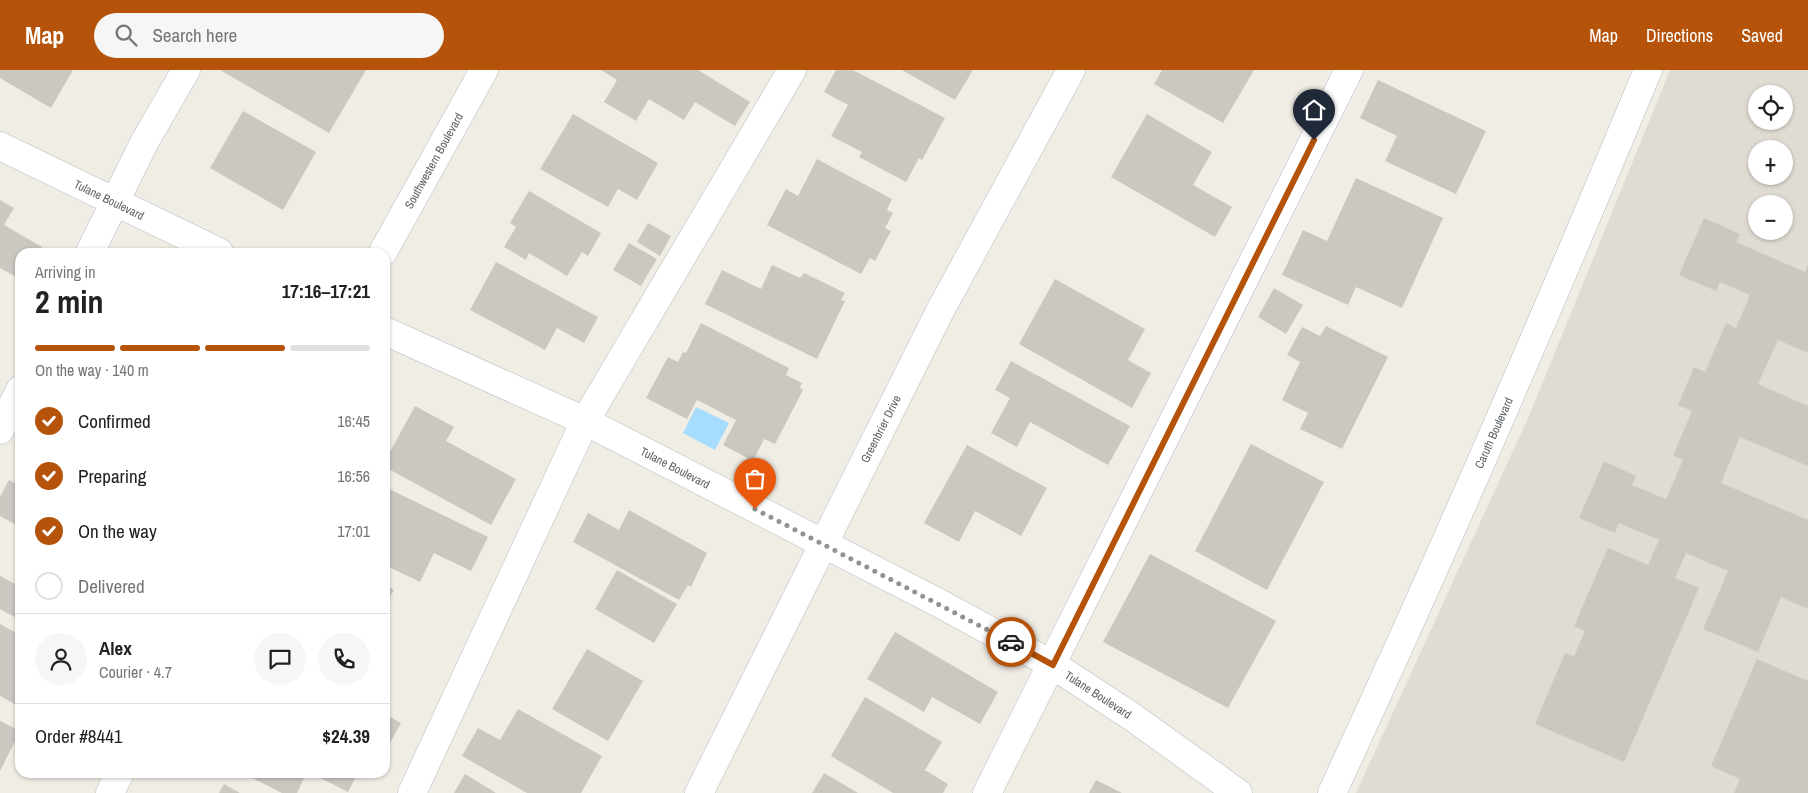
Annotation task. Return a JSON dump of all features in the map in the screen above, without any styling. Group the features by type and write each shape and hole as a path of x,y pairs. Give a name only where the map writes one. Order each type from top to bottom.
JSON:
{"street":[{"path":"92,248 145,141 186,70"},
{"name":"Southwestern Boulevard","path":"386,248 484,70"},
{"path":"412,793 585,421 792,70"},
{"name":"Greenbrier Drive","path":"699,793 940,311 1071,70"},
{"path":"987,793 1053,665 1350,70"},
{"name":"Caruth Boulevard","path":"1332,793 1420,605 1552,302 1648,70"},
{"name":"Tulane Boulevard","path":"0,146 211,248"},
{"name":"Tulane Boulevard","path":"390,332 585,421 937,602 1053,665 1131,716 1238,793"},
{"path":"0,430 15,400"},
{"path":"110,793 117,778"}],"shaded area":[{"path":"1670,70 1808,70 1808,793 1356,793 1529,416"}],"water":[{"path":"696,407 729,423 715,450 683,433"}],"building":[{"path":"0,70 73,70 51,108 0,78"},
{"path":"220,70 366,70 329,133"},
{"path":"601,70 698,70 750,102 735,126 695,102 684,120 649,99 636,121 604,102 617,80"},
{"path":"836,70 853,70 945,118 922,160 919,158 906,182 859,157 862,152 831,136 848,105 824,92"},
{"path":"902,70 973,70 955,100"},
{"path":"1162,70 1254,70 1223,123 1154,84"},
{"path":"1378,80 1486,131 1456,194 1385,161 1397,136 1360,118"},
{"path":"243,111 316,152 283,210 210,168"},
{"path":"573,114 658,163 637,200 618,189 608,207 540,169"},
{"path":"1147,114 1212,152 1193,185 1232,207 1215,237 1111,177"},
{"path":"817,159 892,199 887,210 893,213 885,228 891,231 875,261 870,258 861,274 767,225 786,189 798,196"},
{"path":"1356,178 1443,218 1402,308 1356,287 1348,305 1282,275 1303,230 1327,241"},
{"path":"529,191 601,233 588,256 582,252 567,276 529,253 526,260 504,247 516,227 510,223"},
{"path":"0,200 14,208 4,225 42,247 15,248 15,276 0,268"},
{"path":"1704,218 1740,234 1736,242 1805,272 1808,264 1808,353 1778,340 1758,384 1808,406 1808,466 1740,437 1721,483 1808,520 1808,609 1781,597 1758,652 1703,629 1728,571 1686,553 1675,578 1699,588 1624,762 1535,724 1565,653 1574,656 1585,631 1574,626 1608,548 1648,565 1659,540 1619,523 1615,533 1579,518 1604,461 1636,476 1632,485 1666,499 1683,460 1673,456 1692,411 1678,405 1694,367 1705,372 1726,323 1736,328 1750,295 1720,282 1716,291 1679,275"},
{"path":"648,223 671,236 660,256 637,242"},
{"path":"629,243 657,259 641,286 613,270"},
{"path":"496,262 598,317 584,343 557,328 545,350 470,310"},
{"path":"772,265 800,278 804,273 845,293 841,300 845,301 817,359 705,304 722,270 761,289"},
{"path":"1055,279 1145,329 1128,360 1151,373 1132,408 1019,344"},
{"path":"1274,288 1303,305 1286,334 1258,317"},
{"path":"701,323 789,368 786,375 802,383 800,388 803,390 775,444 764,439 753,461 723,445 736,420 697,400 687,419 646,398 668,357 678,362 683,352 686,353"},
{"path":"1326,326 1388,357 1342,449 1300,429 1308,413 1282,400 1300,362 1287,355 1302,327 1320,336"},
{"path":"1011,361 1130,426 1108,465 1030,422 1017,447 991,433 1010,398 995,390"},
{"path":"415,406 454,427 446,441 516,479 491,525 390,470 390,452"},
{"path":"1251,444 1324,482 1267,590 1195,551"},
{"path":"967,445 1047,488 1021,536 975,511 959,542 924,523"},
{"path":"9,480 15,483 15,524 0,516 0,497"},
{"path":"390,489 488,537 471,571 434,553 420,582 390,567"},
{"path":"629,510 707,553 691,587 688,585 679,600 573,542 588,513 619,530"},
{"path":"1150,554 1276,621 1228,708 1103,642"},
{"path":"617,570 677,604 654,643 595,609"},
{"path":"0,576 15,584 15,617 0,609"},
{"path":"390,588 394,590 390,597"},
{"path":"0,624 15,632 15,704 0,696"},
{"path":"895,632 998,692 980,724 932,697 924,712 867,679"},
{"path":"587,649 643,681 608,741 552,709"},
{"path":"1757,659 1808,681 1808,793 1734,793 1740,779 1711,766"},
{"path":"865,697 942,742 925,770 948,784 943,793 893,793 831,756"},
{"path":"518,709 602,756 581,793 527,793 462,756 478,728 500,740"},
{"path":"390,717 401,723 390,743"},
{"path":"0,721 15,728 15,741 0,771"},
{"path":"824,773 858,793 812,793"},
{"path":"465,774 496,793 454,793"},
{"path":"253,778 304,778 297,793 282,793"},
{"path":"321,778 355,778 348,792"},
{"path":"1096,780 1122,793 1089,793"},
{"path":"224,784 240,793 219,793"}],"way so far":[{"path":"755,509 1011,642"}],"route":[{"path":"1011,642 1053,665 1314,140"}]}
